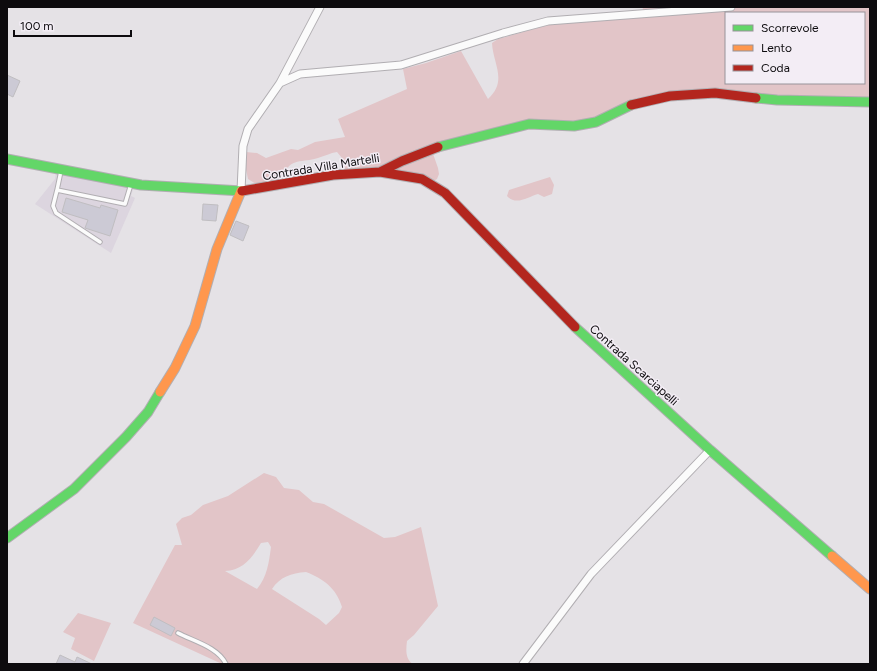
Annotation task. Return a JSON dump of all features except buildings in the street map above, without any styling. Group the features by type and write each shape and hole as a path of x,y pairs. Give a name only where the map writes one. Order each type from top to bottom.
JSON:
{"street":[{"path":"7,538 74,489 126,437 148,412 175,368 195,326 218,248 241,191 243,146 248,129 280,83 320,7"},
{"path":"280,83 300,74 401,65 548,21 731,7"},
{"name":"Contrada Villa Martelli","path":"7,159 131,183 241,191 333,175 380,172 402,161 439,147 493,132 528,124 574,126 596,122 632,105 670,96 715,93 776,100 870,102"},
{"name":"Contrada Scarciapelli","path":"380,172 422,179 445,193 566,319 710,450 870,589"},
{"path":"523,664 591,574 710,450"}],"lane":[{"path":"61,170 53,206 56,213 100,242"},
{"path":"57,190 125,204 131,183"},
{"path":"178,633 211,649 222,657 226,664"}],"shaded area":[{"path":"642,7 870,7 870,100 685,93 586,122 552,123 431,148 439,174 437,179 432,182 414,173 402,171 346,171 342,158 337,152 291,164 280,181 256,184 248,179 244,160 246,152 257,153 266,158 291,149 298,150 315,142 345,137 338,119 407,89 403,69 461,51 488,99 497,86 498,79 492,43 498,39 555,23 646,15"},
{"path":"56,172 134,186 131,196 135,198 111,253 35,204 55,179"},
{"path":"550,177 554,185 552,194 544,197 538,194 518,201 507,196 509,190"},
{"path":"264,473 276,477 284,488 299,490 313,502 324,504 384,538 395,537 421,527 438,606 414,635 407,641 407,657 413,664 222,664 133,623 175,545 182,545 176,524 182,518 191,515 203,505 228,496","holes":["268,542 271,547 268,564 263,579 257,589 225,571 242,566 254,554 261,543","306,572 324,581 333,589 342,607 339,613 326,625 272,589 286,576"]},
{"path":"78,613 111,623 94,661 71,649 75,638 63,632"}],"traffic: fast":[{"path":"756,98 777,100 870,102"},
{"path":"438,147 529,124 574,126 596,122 631,105"},
{"path":"7,159 141,185 242,191"},
{"path":"575,327 710,450 832,556"},
{"path":"7,538 74,489 126,437 148,412 160,392"}],"traffic: slow":[{"path":"160,392 175,368 195,326 217,249 241,191"},
{"path":"832,556 870,589"}],"traffic: jam":[{"path":"631,105 670,96 715,93 756,98"},
{"path":"242,191 333,175 380,172 402,161 438,147"},
{"path":"380,172 422,179 445,193 575,327"}]}
